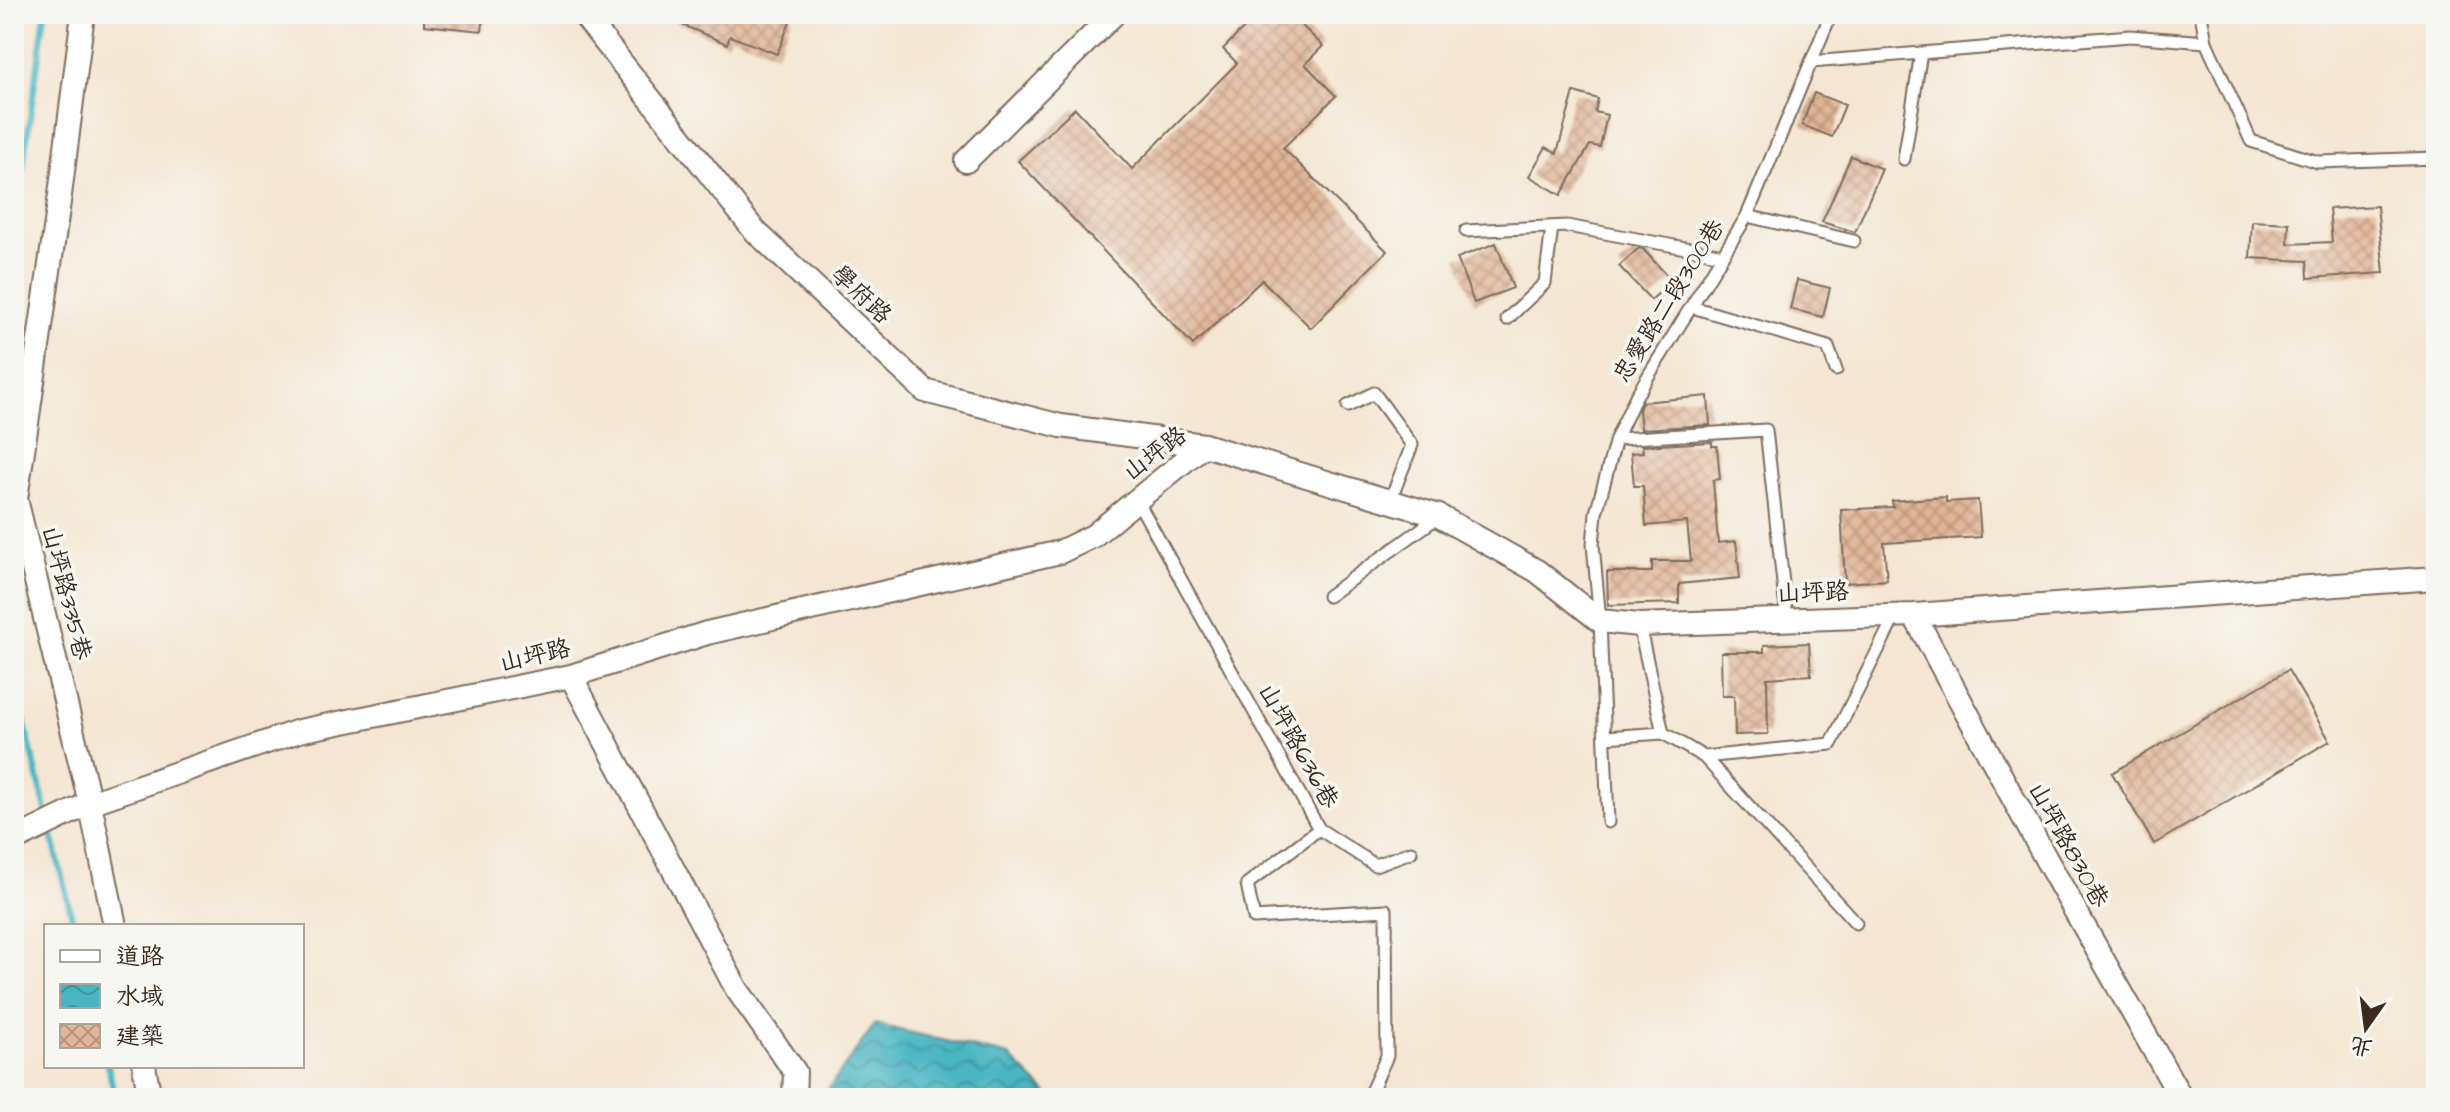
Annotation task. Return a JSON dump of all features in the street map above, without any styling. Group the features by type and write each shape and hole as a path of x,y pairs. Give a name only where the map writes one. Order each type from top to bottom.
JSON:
{"street":[{"name":"山坪路335巷","path":"83,14 16,499 90,803 115,924"},
{"name":"學府路","path":"583,14 754,230 925,391 1061,426 1204,445"},
{"path":"966,161 1114,14"},
{"name":"山坪路","path":"14,840 90,803 299,731 571,676 707,633 1060,552 1093,536 1204,445 1439,516 1537,571 1600,621 1639,625 1905,615 2436,578"},
{"name":"山坪路830巷","path":"1905,615 2181,1098"},
{"path":"571,676 736,988 795,1072 794,1098"},
{"path":"144,1068 150,1098"}],"lane":[{"name":"忠愛路二段300巷","path":"1608,822 1600,621 1593,544 1596,513 1616,439 1636,396 1747,216 1831,14"},
{"path":"2201,14 2206,42 2251,141 2318,162 2436,158"},
{"path":"1811,62 2130,36 2206,42"},
{"path":"1904,159 1921,53"},
{"path":"1747,216 1854,241"},
{"path":"1466,231 1567,226 1723,255"},
{"path":"1507,319 1545,283 1552,227"},
{"path":"1692,307 1828,347 1836,370"},
{"path":"1348,406 1374,393 1412,445 1390,501"},
{"path":"1616,439 1766,430 1787,619"},
{"name":"山坪路636巷","path":"1137,500 1319,829 1247,884 1254,918 1386,910 1387,1056 1368,1098"},
{"path":"1328,596 1439,516"},
{"path":"1704,757 1831,744 1905,615"},
{"path":"1639,625 1663,733"},
{"path":"1605,737 1663,733 1704,757 1856,923"},
{"path":"1319,829 1375,865 1411,852"}],"water":[{"path":"875,1024 1009,1056 1052,1098 822,1098"}],"building":[{"path":"424,14 484,14 482,31 424,25"},
{"path":"657,14 793,14 777,54 730,36 727,44"},
{"path":"1258,14 1290,14 1323,46 1305,64 1336,96 1283,148 1387,251 1311,328 1262,280 1193,345 1018,161 1075,108 1132,169 1237,63 1223,49"},
{"path":"1574,92 1598,99 1595,112 1607,115 1600,147 1590,145 1561,195 1529,176 1546,147 1557,153"},
{"path":"1814,93 1845,105 1832,137 1802,125"},
{"path":"1851,156 1882,169 1855,232 1822,222"},
{"path":"2377,206 2384,273 2308,278 2307,261 2250,258 2252,221 2289,223 2288,244 2332,242 2329,209"},
{"path":"1496,243 1513,288 1474,303 1457,258"},
{"path":"1639,248 1672,281 1651,300 1619,266"},
{"path":"1797,280 1830,288 1823,317 1790,309"},
{"path":"1708,396 1710,425 1641,429 1639,410 1642,402"},
{"path":"1712,442 1712,446 1717,446 1720,479 1713,480 1718,543 1736,541 1740,578 1679,584 1679,603 1608,605 1607,572 1652,572 1652,561 1691,561 1687,522 1646,526 1643,486 1634,486 1631,453 1643,452 1642,446"},
{"path":"1946,497 1946,502 1978,500 1981,537 1884,543 1887,580 1845,583 1841,510 1893,507 1892,501"},
{"path":"1809,643 1811,675 1767,678 1768,734 1735,735 1734,696 1722,696 1721,652 1764,652 1764,645"},
{"path":"2288,670 2330,741 2154,844 2112,773"}],"waterway":[{"path":"14,290 22,173 45,14"},
{"path":"14,679 74,924"},
{"path":"108,1068 115,1098"}]}
